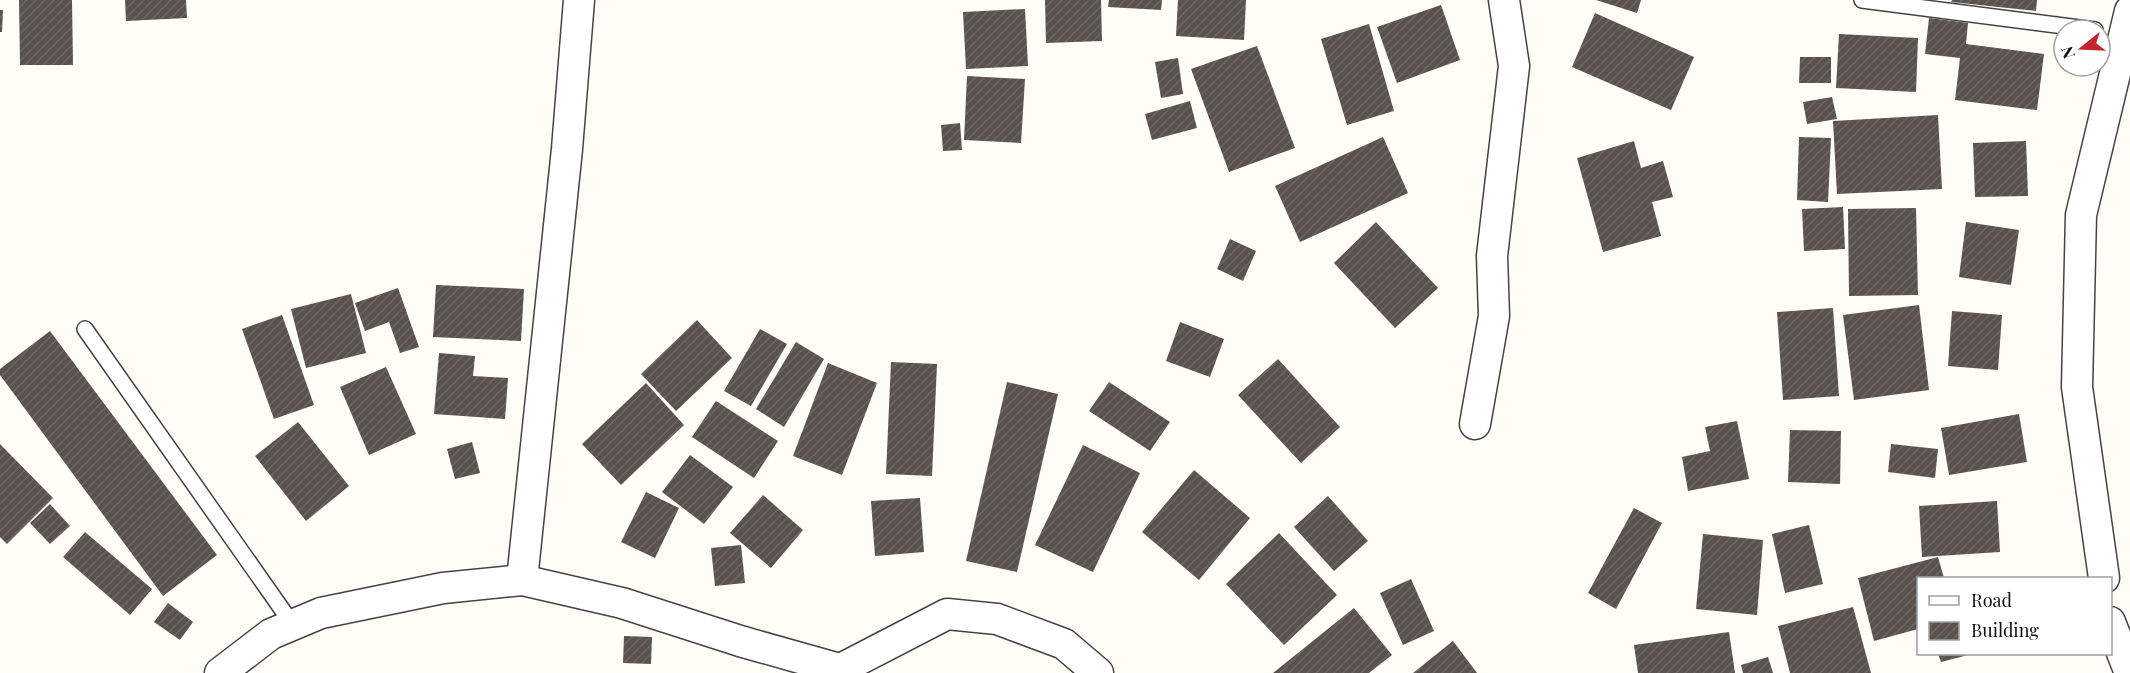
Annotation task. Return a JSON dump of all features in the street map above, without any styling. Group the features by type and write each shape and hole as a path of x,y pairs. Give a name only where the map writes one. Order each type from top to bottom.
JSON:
{"street":[{"path":"522,580 567,149 579,0"},
{"path":"1474,424 1494,316 1492,256 1514,66 1504,0"},
{"path":"2104,577 2077,387 2081,215 2116,28"},
{"path":"220,673 271,634 321,613 442,588 522,580 622,603 836,671 947,614 997,619 1064,644 1098,673"},
{"path":"2112,627 2130,673"}],"lane":[{"path":"1862,0 2116,28"},
{"path":"85,328 293,625"}],"building":[{"path":"19,0 72,0 73,65 20,65"},
{"path":"125,0 186,0 187,18 126,21"},
{"path":"1045,0 1101,0 1102,41 1046,43"},
{"path":"1109,0 1162,0 1161,10 1108,7"},
{"path":"1178,0 1246,0 1244,40 1176,36"},
{"path":"1596,0 1641,0 1637,13"},
{"path":"1952,0 2037,0 2036,11 1951,2"},
{"path":"1441,5 1460,60 1397,83 1377,27"},
{"path":"1025,9 1028,66 966,69 963,12"},
{"path":"0,10 3,10 2,32 0,32"},
{"path":"1595,13 1694,57 1671,110 1572,67"},
{"path":"1929,18 1968,23 1966,44 2044,54 2037,110 1955,100 1960,58 1925,54"},
{"path":"1369,24 1394,111 1347,125 1321,39"},
{"path":"1839,34 1918,38 1916,92 1836,88"},
{"path":"1257,46 1295,148 1229,172 1191,69"},
{"path":"1800,57 1831,57 1831,83 1799,83"},
{"path":"1178,58 1183,94 1161,98 1155,62"},
{"path":"967,76 1025,79 1021,143 964,140"},
{"path":"1832,97 1837,119 1807,124 1803,102"},
{"path":"1190,101 1197,128 1152,140 1145,114"},
{"path":"1938,115 1942,189 1837,194 1833,121"},
{"path":"960,123 962,150 943,151 941,125"},
{"path":"1383,137 1408,193 1300,242 1275,186"},
{"path":"1799,137 1831,138 1828,202 1797,200"},
{"path":"1634,141 1641,168 1663,161 1673,197 1652,202 1661,236 1603,252 1577,158"},
{"path":"2026,141 2028,196 1975,197 1973,143"},
{"path":"1843,207 1845,249 1804,251 1802,209"},
{"path":"1916,208 1918,295 1849,296 1848,209"},
{"path":"1376,222 1438,288 1395,328 1334,263"},
{"path":"1966,222 2019,230 2011,285 1959,277"},
{"path":"1230,239 1256,251 1243,281 1217,269"},
{"path":"436,285 524,289 521,341 433,337"},
{"path":"398,288 419,347 400,353 389,322 365,331 355,303"},
{"path":"351,294 366,353 306,368 291,309"},
{"path":"1919,305 1929,390 1854,400 1843,315"},
{"path":"1833,308 1839,396 1783,400 1777,312"},
{"path":"1952,311 2002,315 1998,370 1948,366"},
{"path":"282,315 314,405 274,419 242,329"},
{"path":"697,320 732,358 676,411 641,374"},
{"path":"1180,322 1224,339 1210,377 1166,361"},
{"path":"760,329 787,344 751,406 724,391"},
{"path":"50,331 217,555 163,596 0,375 0,369"},
{"path":"796,342 824,359 784,427 756,409"},
{"path":"439,353 475,356 473,376 508,378 505,419 434,414"},
{"path":"1278,359 1340,427 1301,463 1238,395"},
{"path":"891,362 937,364 932,476 886,474"},
{"path":"828,363 877,383 842,475 793,456"},
{"path":"386,367 416,434 369,455 340,387"},
{"path":"1007,382 1058,394 1017,572 966,561"},
{"path":"1109,382 1170,422 1150,451 1089,411"},
{"path":"646,383 684,425 621,485 582,444"},
{"path":"716,401 778,441 754,478 692,437"},
{"path":"2019,414 2027,462 1949,475 1941,428"},
{"path":"1737,421 1749,479 1688,491 1682,457 1710,451 1705,427"},
{"path":"298,422 349,486 306,521 255,456"},
{"path":"1790,430 1841,431 1840,484 1788,482"},
{"path":"472,442 480,473 455,479 447,449"},
{"path":"0,444 53,498 7,544 0,537"},
{"path":"1891,444 1938,449 1935,478 1888,472"},
{"path":"1083,445 1140,473 1093,572 1035,545"},
{"path":"690,455 733,487 704,524 662,492"},
{"path":"1194,470 1250,518 1199,580 1142,532"},
{"path":"646,492 679,508 655,558 621,542"},
{"path":"763,495 803,530 771,568 730,533"},
{"path":"1328,496 1368,541 1334,571 1294,527"},
{"path":"920,498 924,552 875,556 871,501"},
{"path":"1997,501 2000,552 1922,557 1919,506"},
{"path":"50,504 70,526 50,544 30,523"},
{"path":"1634,508 1662,523 1616,609 1588,593"},
{"path":"1809,525 1823,584 1785,593 1772,534"},
{"path":"85,532 152,589 130,615 63,557"},
{"path":"1279,533 1337,595 1284,645 1226,584"},
{"path":"1703,534 1763,540 1757,615 1696,609"},
{"path":"741,545 745,583 715,586 711,548"},
{"path":"1938,557 1944,577 1917,577 1917,629 1874,641 1858,578"},
{"path":"1411,579 1434,631 1403,645 1380,593"},
{"path":"168,603 193,622 180,640 154,622"},
{"path":"1853,607 1871,673 1790,673 1778,626"},
{"path":"1354,608 1392,655 1369,673 1273,673"},
{"path":"1729,632 1735,673 1638,673 1634,645"},
{"path":"624,636 652,637 651,664 623,663"},
{"path":"1453,641 1477,673 1413,673"},
{"path":"1938,655 1968,655 1941,662"},
{"path":"1768,657 1773,673 1743,673 1741,665"}]}
